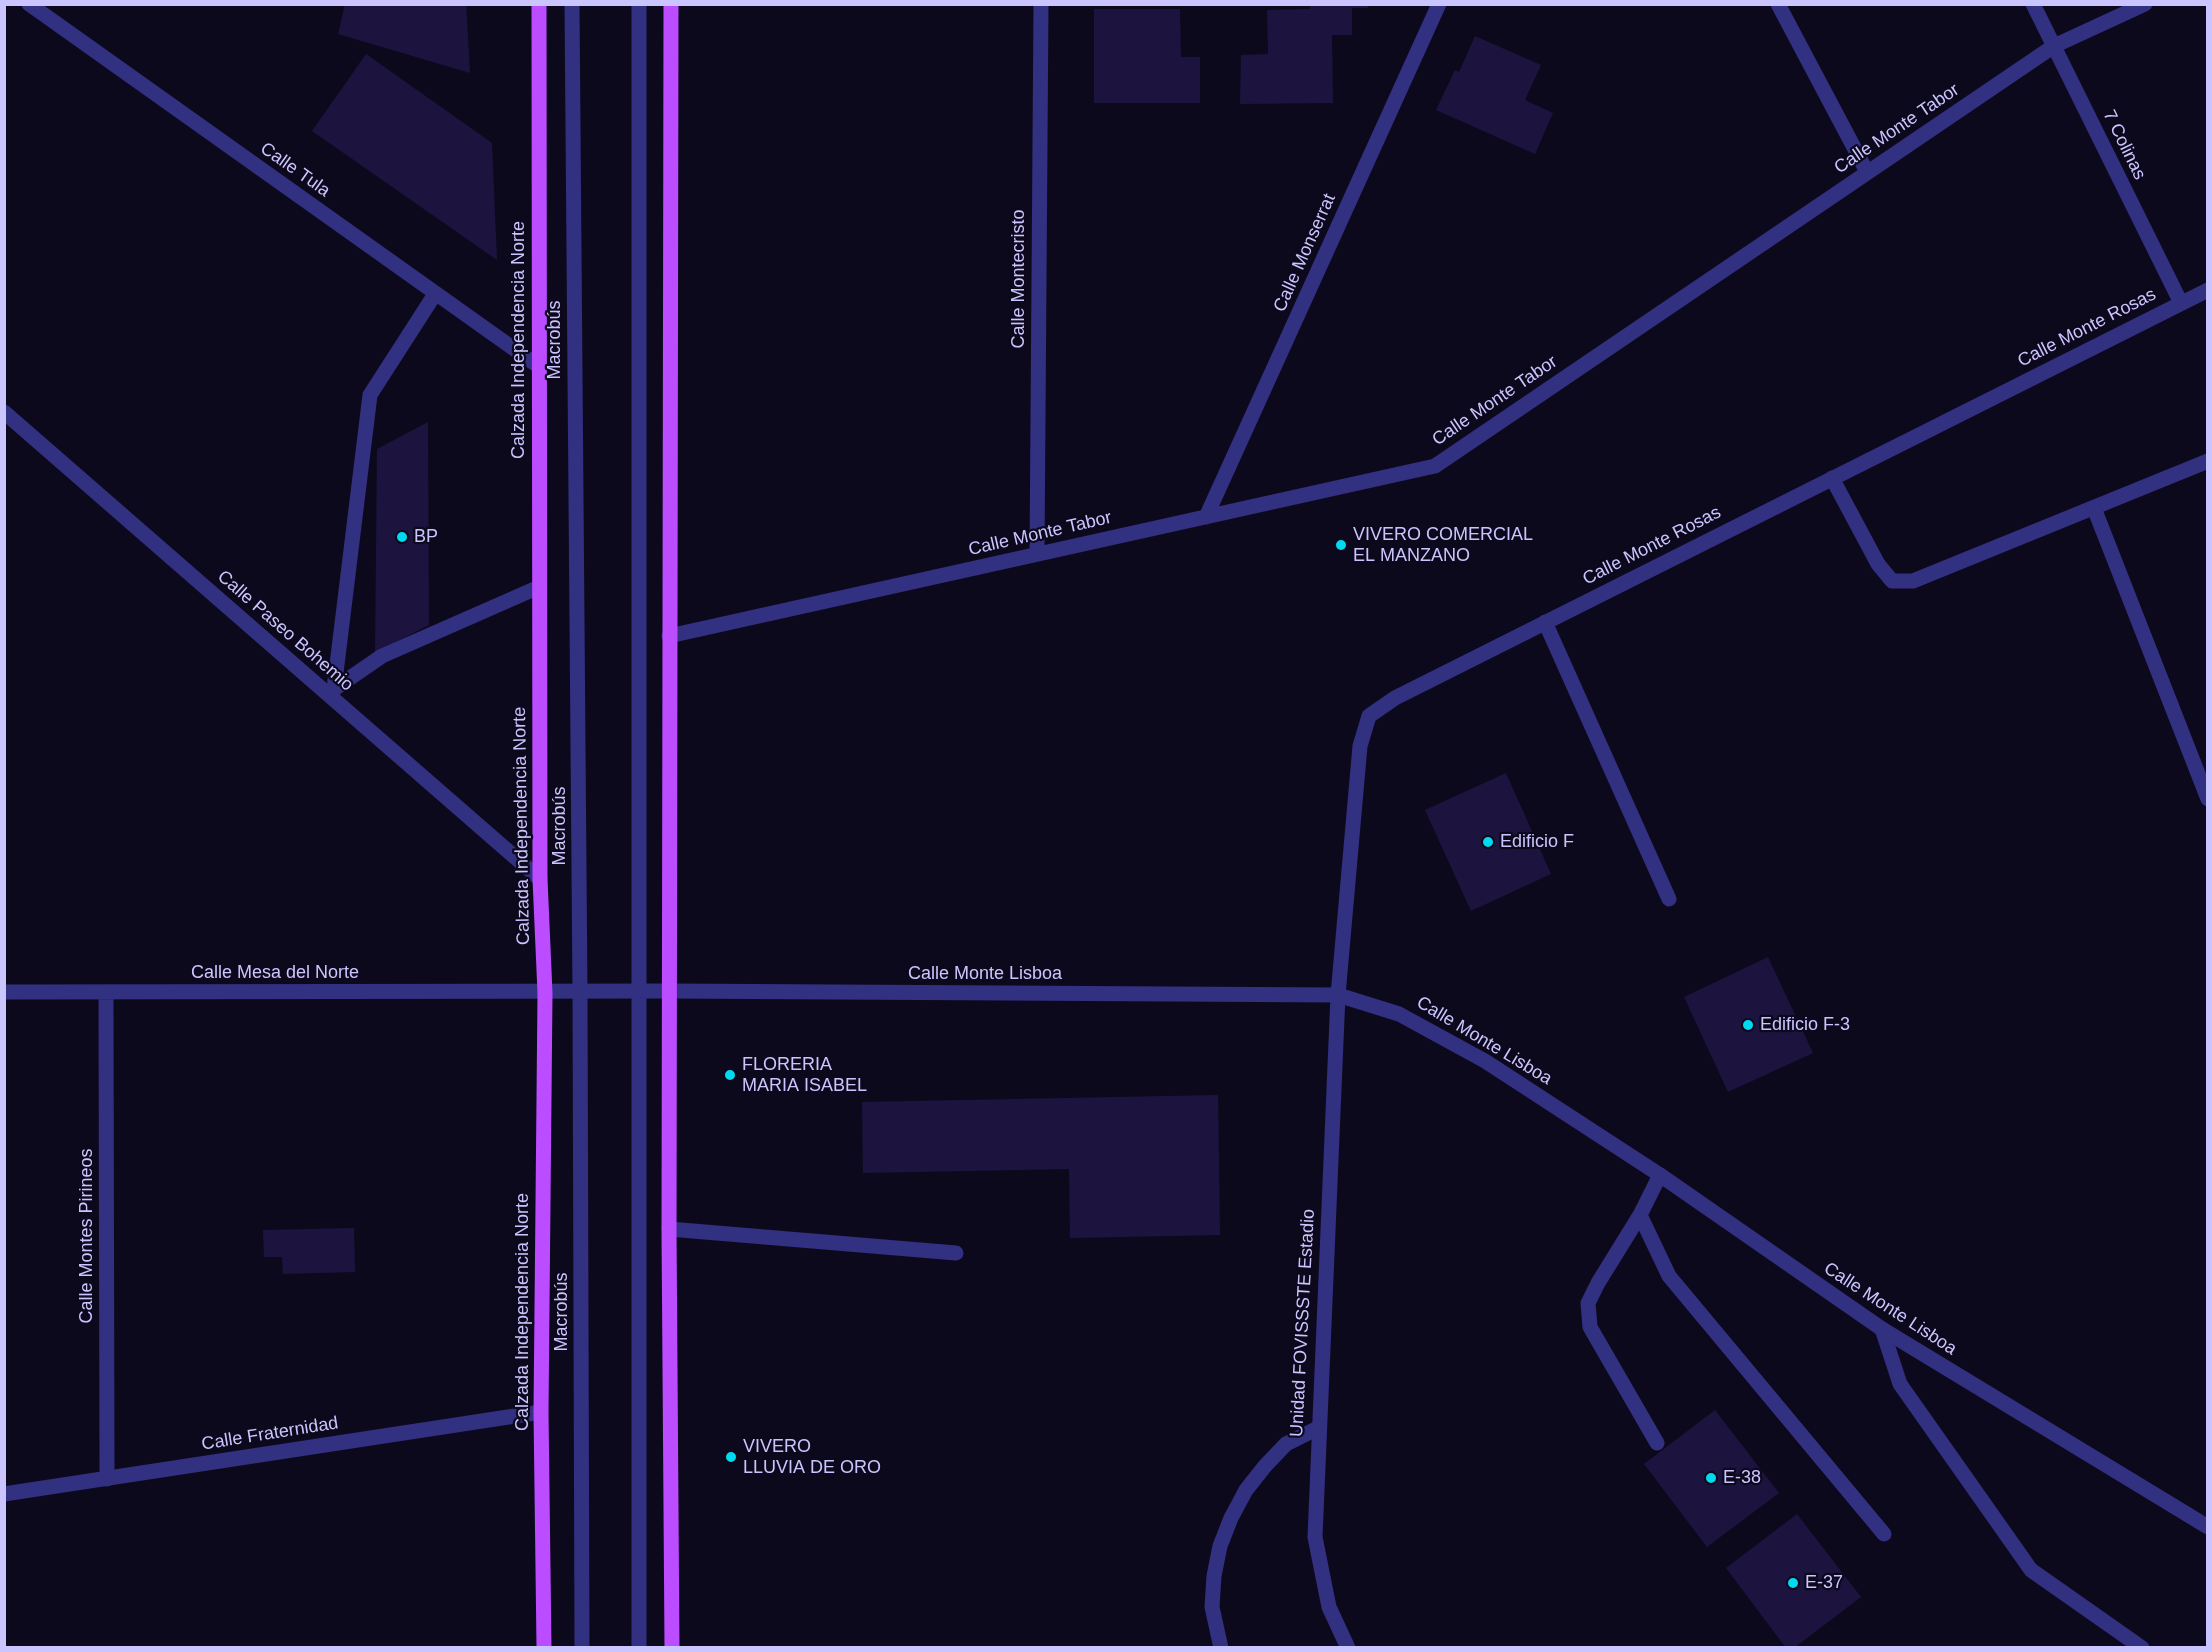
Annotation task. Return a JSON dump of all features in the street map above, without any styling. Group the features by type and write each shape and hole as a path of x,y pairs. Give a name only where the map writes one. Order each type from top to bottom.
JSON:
{"main road":[{"name":"Calzada Independencia Norte","path":"539,4 540,879 545,993 541,1412 544,1647"},
{"path":"671,4 669,1229 672,1647"}],"street":[{"name":"Calle Tula","path":"29,4 538,366"},
{"name":"Macrobús","path":"572,4 580,992 582,1647"},
{"path":"639,4 639,1647"},
{"name":"Calle Montecristo","path":"1037,554 1041,4"},
{"name":"Calle Monserrat","path":"1206,517 1439,4"},
{"path":"1778,4 1868,172"},
{"name":"7 Colinas","path":"2033,4 2181,303"},
{"name":"Calle Monte Tabor","path":"669,636 1435,466 2054,46 2145,4"},
{"name":"Calle Monte Rosas","path":"1338,995 1360,746 1369,716 1395,698 2208,290"},
{"path":"333,693 370,395 435,294"},
{"name":"Calle Paseo Bohemio","path":"4,412 333,693 540,879"},
{"path":"1832,478 1878,564 1892,581 1912,581 2208,461"},
{"path":"2094,508 2208,799"},
{"path":"333,693 382,656 539,587"},
{"path":"1545,622 1669,899"},
{"name":"Calle Monte Lisboa","path":"545,993 670,991 1338,995 1399,1014 1485,1061 1660,1175 1882,1329 2208,1527"},
{"name":"Calle Mesa del Norte","path":"4,992 545,993"},
{"name":"Calle Montes Pirineos","path":"106,993 107,1479"},
{"name":"Unidad FOVISSSTE Estadio","path":"1338,995 1315,1537 1329,1607 1348,1647"},
{"path":"1658,1443 1590,1327 1588,1303 1640,1215 1660,1175"},
{"path":"1640,1215 1669,1276 1884,1534"},
{"path":"669,1229 956,1253"},
{"path":"1882,1329 1900,1384 2031,1570 2142,1647"},
{"name":"Calle Fraternidad","path":"4,1494 541,1412"},
{"path":"1221,1647 1212,1607 1220,1546 1232,1518 1246,1490 1286,1444 1318,1428"}],"building":[{"path":"345,4 466,4 470,73 338,34"},
{"path":"1310,4 1368,4 1368,8 1352,8 1352,35 1332,35 1333,103 1240,104 1241,55 1268,54 1267,10 1310,9"},
{"path":"1094,9 1180,9 1181,57 1200,57 1200,103 1094,103"},
{"path":"1475,36 1541,65 1525,100 1553,113 1535,154 1436,110 1455,70 1459,72"},
{"path":"366,54 492,143 497,260 312,131"},
{"name":"BP","path":"428,422 429,625 375,653 377,449"},
{"name":"Edificio F","path":"1506,773 1551,874 1471,911 1425,810"},
{"name":"Edificio F-3","path":"1768,957 1813,1053 1728,1092 1684,997"},
{"path":"1218,1095 1220,1235 1070,1238 1069,1169 863,1173 862,1102"},
{"path":"354,1228 355,1272 283,1274 282,1257 264,1257 263,1230"},
{"name":"E-38","path":"1715,1410 1779,1493 1707,1547 1644,1464"},
{"name":"E-37","path":"1797,1514 1861,1597 1794,1648 1786,1648 1726,1568"}],"place":[{"name":"BP","path":"402,537"},
{"name":"VIVERO COMERCIAL EL MANZANO","path":"1341,545"},
{"name":"Edificio F","path":"1488,842"},
{"name":"Edificio F-3","path":"1748,1025"},
{"name":"FLORERIA MARIA ISABEL","path":"730,1075"},
{"name":"VIVERO LLUVIA DE ORO","path":"731,1457"},
{"name":"E-38","path":"1711,1478"},
{"name":"E-37","path":"1793,1583"}]}
